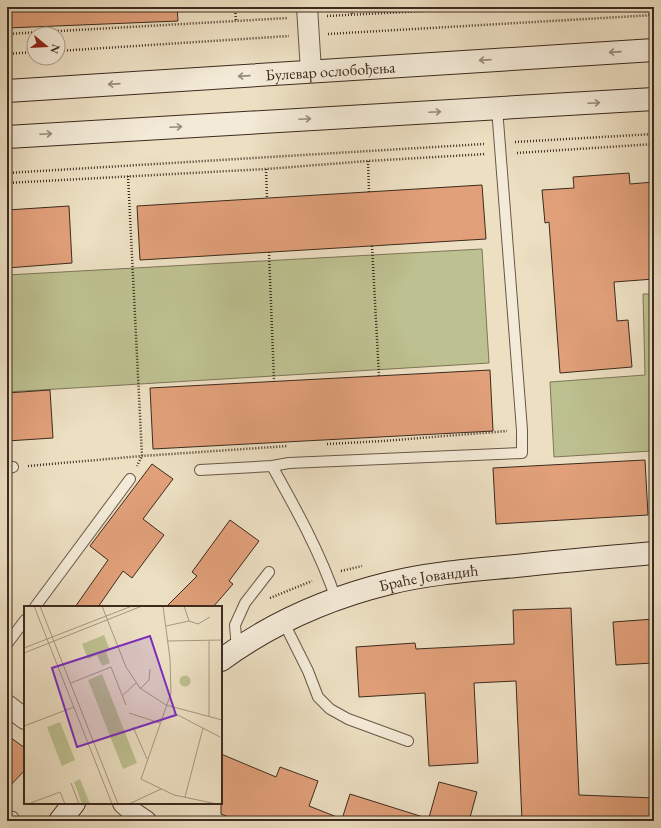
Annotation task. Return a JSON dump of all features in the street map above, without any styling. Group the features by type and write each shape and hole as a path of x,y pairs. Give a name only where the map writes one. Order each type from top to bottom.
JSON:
{"main road":[{"name":"Булевар ослобођења","path":"7,91 654,50"},
{"path":"7,137 654,99"},
{"name":"Браће Јовандић","path":"229,655 283,621 336,599 391,583 487,569 562,561 654,554"},
{"path":"60,821 73,804"}],"street":[{"path":"308,20 310,71"},
{"path":"7,705 24,718"},
{"path":"124,804 146,821"}],"lane":[{"path":"200,470 272,466 289,463 522,453 522,430 498,108"},
{"path":"272,466 328,574 336,599"},
{"path":"36,606 130,479"},
{"path":"229,655 235,625 245,603 269,572"},
{"path":"7,644 24,621"},
{"path":"283,621 308,672 318,697 330,709 348,719 408,741"}],"path":[{"path":"235,7 236,21"},
{"path":"351,7 352,15"},
{"path":"66,49 352,15 500,7"},
{"path":"7,34 236,21 654,15"},
{"path":"7,54 26,53"},
{"path":"7,183 266,169 654,134"},
{"path":"7,173 501,148 654,144"},
{"path":"368,161 369,192"},
{"path":"266,169 267,198"},
{"path":"128,176 142,456"},
{"path":"372,246 379,376"},
{"path":"269,252 274,381"},
{"path":"323,444 383,441 522,430"},
{"path":"10,467 277,444 292,445"}],"green space":[{"path":"482,249 489,363 7,392 7,275"},
{"path":"643,294 654,294 654,486 652,486 651,451 554,457 550,382 645,375"}],"building":[{"path":"7,7 177,7 178,21 26,26 26,27 7,28"},
{"path":"629,173 630,184 654,182 654,279 614,282 617,321 628,320 632,367 560,373 549,222 545,223 542,190 574,188 573,177"},
{"path":"482,185 486,239 140,260 137,206"},
{"path":"69,206 72,263 7,268 7,210"},
{"path":"490,370 493,431 153,449 150,388"},
{"path":"50,390 53,438 7,441 7,393"},
{"path":"645,460 648,515 496,524 493,468"},
{"path":"152,464 173,479 143,519 164,535 132,578 123,571 99,606 76,606 108,560 90,546"},
{"path":"230,520 259,541 229,581 233,584 214,606 167,606 197,576 192,572"},
{"path":"571,608 579,795 654,798 654,821 522,821 516,681 474,683 478,763 429,766 425,693 359,697 356,647 415,643 416,649 514,644 513,610"},
{"path":"654,619 654,663 616,665 613,622"},
{"path":"7,735 24,747 24,771 7,789"},
{"path":"222,754 276,777 280,767 318,781 309,806 342,819 350,794 423,817 423,821 238,821 221,814"},
{"path":"439,782 477,792 469,821 428,821"}]}
